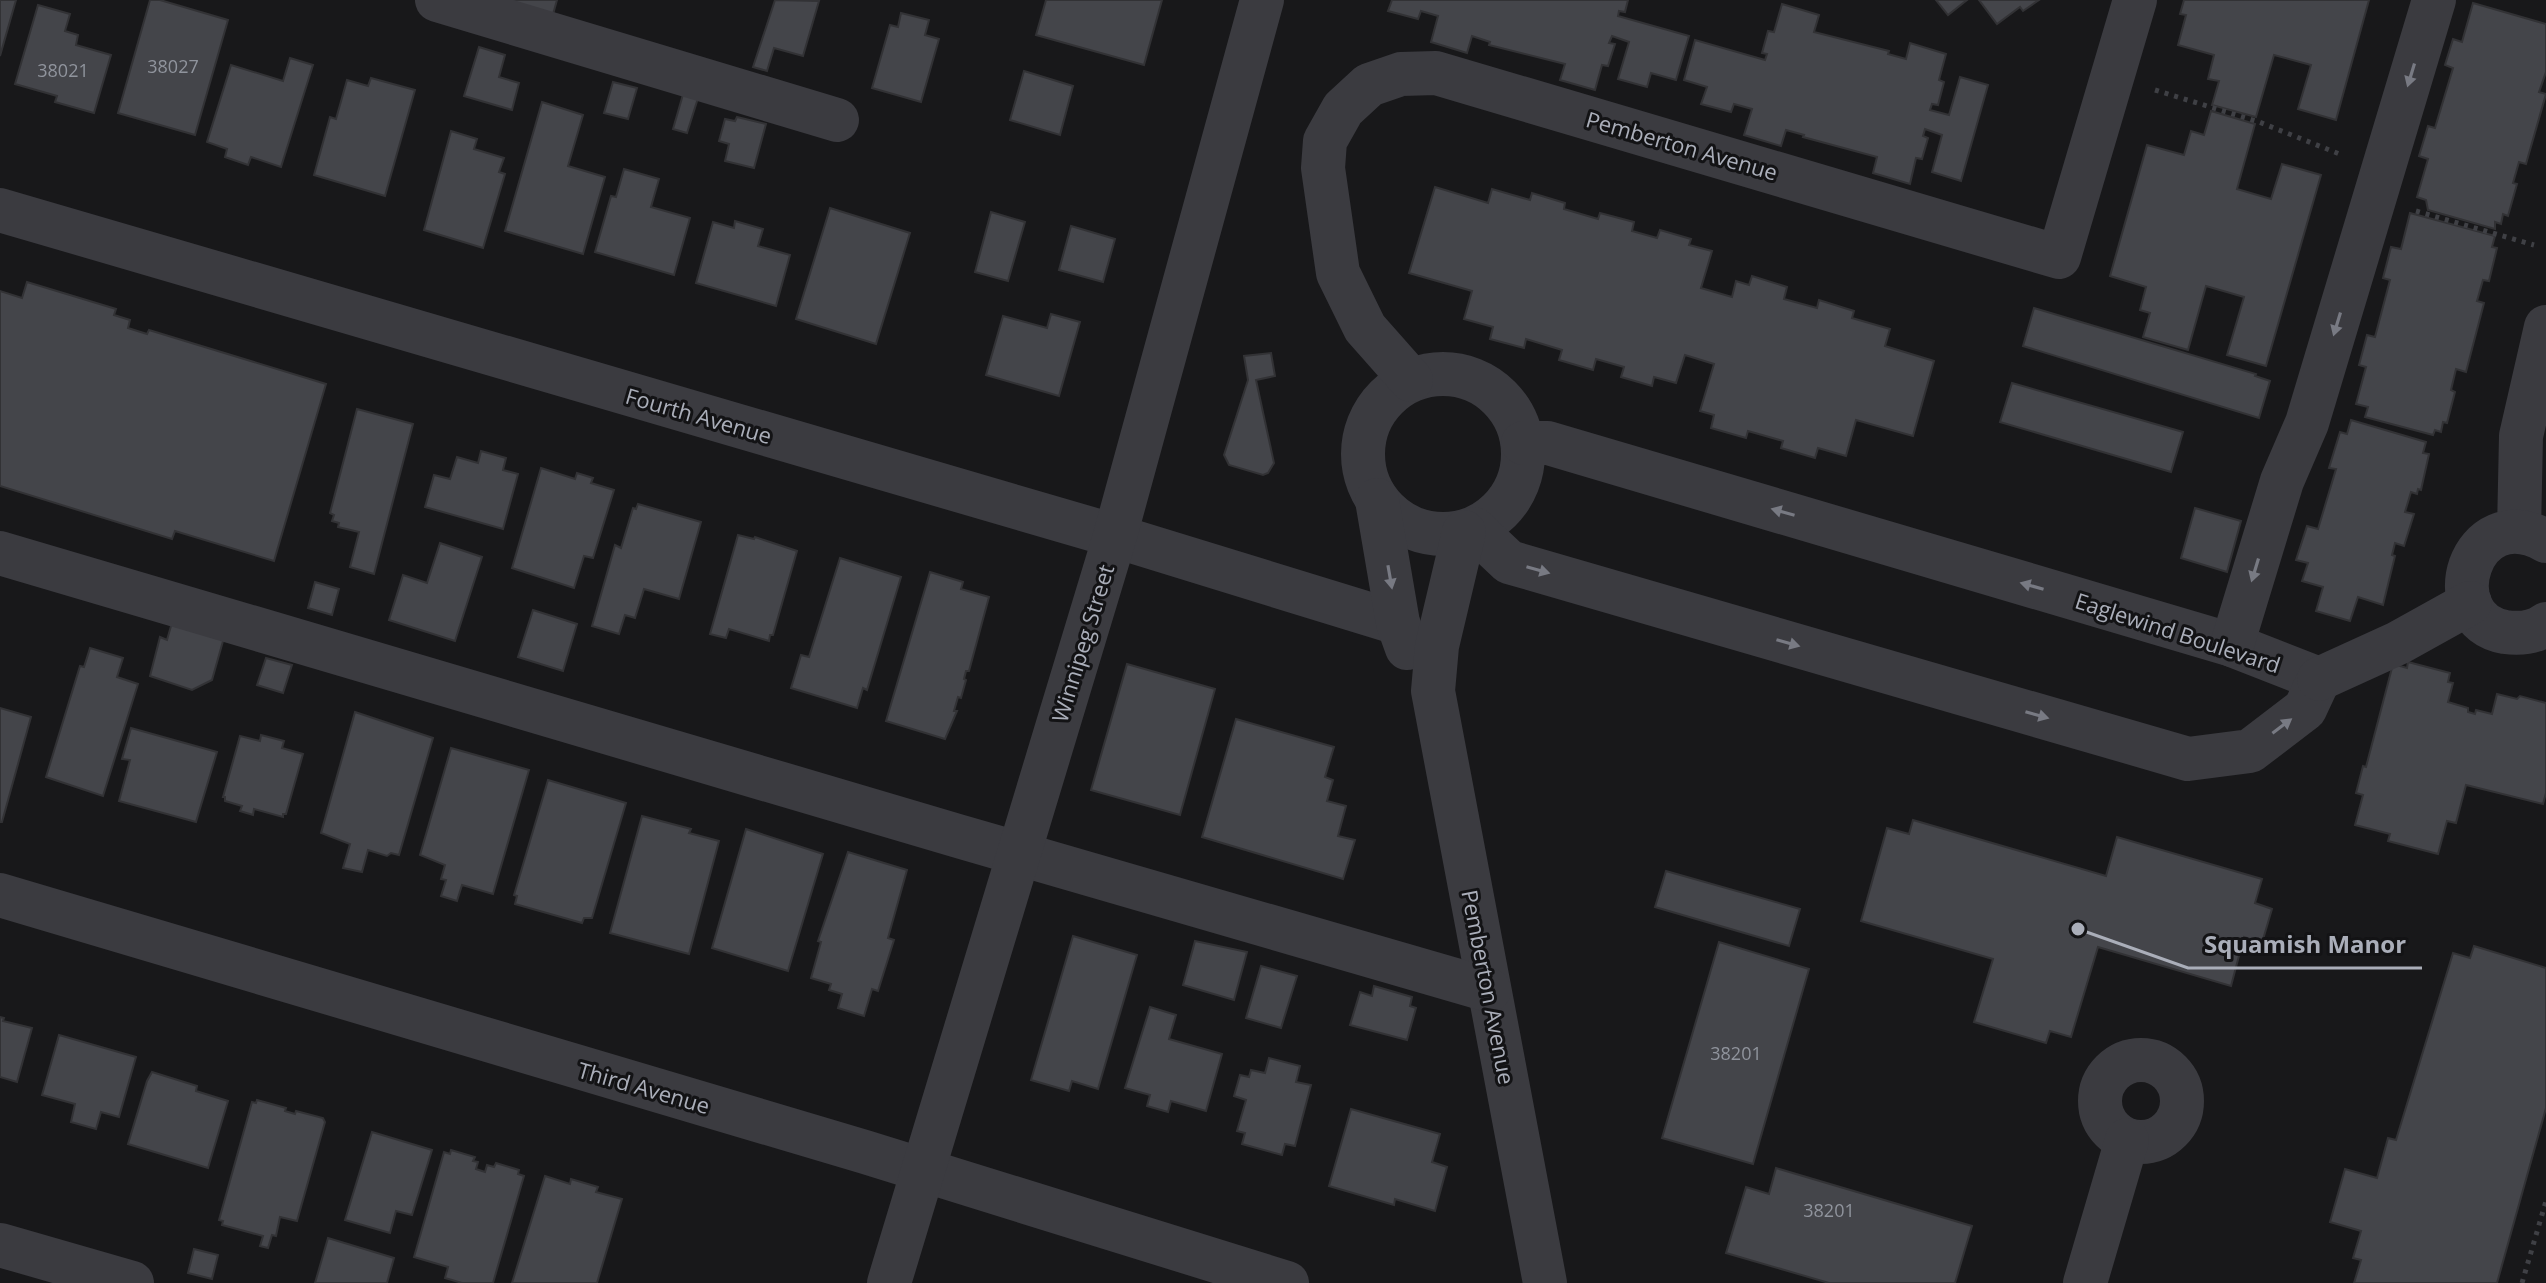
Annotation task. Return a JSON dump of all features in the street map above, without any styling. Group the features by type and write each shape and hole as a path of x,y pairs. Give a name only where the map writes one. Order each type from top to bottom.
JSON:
{"street":[{"path":"437,0 837,120"},
{"name":"Winnipeg Street","path":"889,1283 1115,536 1262,0"},
{"name":"Pemberton Avenue","path":"1411,380 1365,328 1338,273 1335,258 1323,168 1325,141 1343,109 1369,85 1401,74 1436,73 2059,257 2135,0"},
{"path":"2232,645 2282,481 2307,423 2434,0"},
{"name":"Fourth Avenue","path":"0,210 1115,536 1398,623"},
{"path":"2544,630 2521,634 2500,631 2482,620 2470,603 2465,583 2469,563 2481,546 2498,535 2532,536 2521,436 2546,327"},
{"path":"1435,374 1458,375 1481,383 1500,398 1515,418 1523,443 1522,469 1513,494 1497,514 1469,530 1439,535 1415,530 1394,518 1377,500 1366,479 1362,456 1365,432 1375,410 1391,393 1411,380 1435,374"},
{"name":"Eaglewind Boulevard","path":"1523,443 1548,443 2232,645 2319,679"},
{"name":"Pemberton Avenue","path":"1377,500 1398,623 1408,652 1433,691"},
{"path":"1469,530 1509,562 2188,759 2250,751 2305,709 2319,679 2398,643 2470,603"},
{"name":"Pemberton Avenue","path":"1469,530 1437,646 1433,691 1545,1283"},
{"path":"0,553 1489,990"},
{"name":"Third Avenue","path":"0,895 924,1170 1287,1283"},
{"path":"2085,1283 2127,1140"},
{"path":"0,1245 132,1283"}],"path":[{"path":"2112,77 2259,122 2346,157 2348,153"},
{"path":"2406,208 2534,245"},
{"path":"2522,1283 2546,1201"}],"building":[{"path":"0,0 16,0 0,56"},
{"path":"150,0 160,0 228,20 195,135 118,113"},
{"path":"500,0 557,0 552,18"},
{"path":"775,0 819,1 803,56 774,48 767,71 753,67"},
{"path":"1046,0 1162,0 1144,65 1036,35"},
{"path":"1392,0 1628,0 1625,12 1619,11 1618,16 1689,36 1676,80 1651,73 1647,87 1618,79 1629,42 1612,36 1609,43 1615,44 1608,66 1602,65 1595,90 1560,80 1565,64 1489,45 1490,42 1472,36 1467,53 1431,42 1438,16 1421,11 1418,19 1388,11"},
{"path":"1936,0 1967,0 1948,15"},
{"path":"1979,0 2039,0 2023,11 2020,7 1997,24"},
{"path":"2184,0 2369,0 2336,120 2298,109 2311,65 2274,55 2256,117 2212,105 2219,81 2208,79 2214,55 2178,45 2186,15 2180,14"},
{"path":"2473,3 2546,24 2546,72 2539,92 2546,94 2526,164 2519,162 2513,183 2517,184 2508,216 2503,214 2501,224 2495,222 2495,229 2428,210 2426,200 2417,197 2428,159 2419,156 2428,126 2435,128 2453,68 2445,65 2453,39 2462,42"},
{"path":"1782,4 1819,15 1814,32 1889,51 1888,54 1906,59 1910,43 1946,54 1939,80 1944,82 1938,105 1932,104 1930,110 1949,115 1960,77 1988,85 1961,181 1932,172 1942,135 1925,129 1923,136 1928,138 1922,159 1916,158 1910,184 1873,173 1877,157 1804,135 1786,130 1781,146 1744,135 1752,109 1734,104 1731,112 1701,104 1707,87 1684,80 1695,40 1765,60 1767,54 1762,53 1768,31 1774,32"},
{"path":"38,5 70,14 65,31 78,35 76,45 111,55 94,113 55,102 57,96 15,84"},
{"path":"901,13 929,20 925,35 939,39 921,102 872,88 890,25 898,27"},
{"path":"479,47 505,55 499,77 519,83 512,110 464,96"},
{"path":"290,58 313,65 281,167 251,157 248,165 225,157 227,149 207,142 231,65 283,81"},
{"path":"1024,71 1073,86 1060,135 1010,120"},
{"path":"371,78 415,90 385,196 314,175 330,117 336,119 347,80 368,86"},
{"path":"613,82 637,88 628,119 604,113"},
{"path":"684,91 699,95 687,133 673,129"},
{"path":"542,102 583,115 568,166 605,177 583,254 505,231"},
{"path":"2211,111 2255,124 2237,189 2271,199 2282,164 2321,175 2266,366 2227,355 2244,297 2206,286 2188,350 2143,337 2150,313 2140,310 2146,287 2110,276 2147,145 2184,155 2191,131 2204,135"},
{"path":"737,117 766,124 754,168 725,161 729,144 719,141 725,119 735,121"},
{"path":"451,131 477,139 474,149 504,158 499,172 505,174 483,248 424,230"},
{"path":"624,169 659,179 651,207 690,218 674,275 595,252 611,196 616,197"},
{"path":"1435,187 1488,203 1492,189 1530,200 1532,193 1565,203 1564,209 1598,219 1600,213 1634,222 1632,231 1657,238 1660,230 1691,239 1689,245 1712,251 1701,288 1732,297 1736,281 1749,285 1752,276 1787,287 1784,299 1817,308 1819,300 1854,311 1852,318 1890,329 1885,346 1934,361 1913,436 1856,420 1846,456 1818,448 1815,458 1781,448 1783,441 1748,431 1746,438 1711,428 1714,415 1700,411 1714,364 1685,355 1676,383 1654,377 1652,386 1621,377 1624,367 1596,359 1593,370 1559,360 1562,350 1526,339 1524,348 1490,339 1493,327 1464,319 1472,291 1409,273"},
{"path":"830,208 910,233 876,344 796,319"},
{"path":"991,212 1025,222 1008,281 975,272"},
{"path":"2410,213 2495,236 2492,247 2497,248 2489,281 2483,280 2477,301 2484,303 2466,372 2456,369 2451,390 2455,392 2447,423 2443,422 2441,432 2435,430 2433,435 2365,417 2368,407 2356,404 2366,367 2359,365 2367,335 2375,337 2390,280 2383,278 2391,247 2401,249"},
{"path":"735,221 763,229 758,246 790,255 776,306 696,283 713,222 734,228"},
{"path":"1071,226 1115,239 1103,282 1059,270"},
{"path":"27,282 116,309 114,315 130,320 128,328 147,334 149,330 326,384 274,561 175,531 172,539 0,486 0,291 22,298"},
{"path":"2034,308 2256,374 2270,381 2259,418 2023,346"},
{"path":"1051,314 1080,322 1059,396 986,375 1003,316 1047,328"},
{"path":"1271,353 1275,376 1256,380 1274,463 1263,475 1229,465 1224,455 1248,380 1244,356"},
{"path":"2012,383 2183,432 2171,472 2000,422"},
{"path":"357,409 413,424 374,574 350,567 359,532 338,527 339,523 332,521 334,515 330,513"},
{"path":"2351,420 2426,442 2423,453 2429,454 2421,490 2418,489 2417,494 2411,492 2405,512 2414,514 2404,546 2395,543 2392,555 2395,556 2383,605 2358,597 2350,621 2316,611 2323,587 2302,581 2308,563 2296,560 2307,526 2318,529 2336,469 2329,468 2340,432 2347,434"},
{"path":"481,451 506,458 503,470 518,474 503,529 425,507 434,475 450,479 457,457 478,463"},
{"path":"541,468 575,479 577,473 593,478 591,483 614,490 593,558 584,556 574,588 512,568"},
{"path":"638,504 701,522 679,599 644,589 635,618 625,615 619,634 592,626 615,545 621,548 633,508 636,509"},
{"path":"2195,508 2241,521 2227,572 2181,558"},
{"path":"738,535 755,537 797,551 769,641 729,629 726,638 710,634"},
{"path":"440,543 482,557 455,641 389,620 403,575 427,583"},
{"path":"840,558 901,577 867,690 863,688 857,708 791,688 801,655 809,657"},
{"path":"930,572 963,582 961,589 989,597 961,698 958,697 954,711 957,711 945,739 886,721"},
{"path":"315,582 339,589 332,615 308,608"},
{"path":"533,610 577,624 563,671 518,657"},
{"path":"173,619 225,634 212,680 192,690 150,676 160,637 167,640"},
{"path":"90,648 123,658 117,677 138,684 103,796 46,777 80,666 84,667"},
{"path":"266,658 292,665 283,693 257,685"},
{"path":"2408,662 2450,673 2448,682 2453,683 2448,702 2468,708 2468,712 2475,714 2476,710 2492,714 2497,694 2546,703 2546,793 2543,804 2466,785 2456,823 2447,821 2438,854 2388,841 2390,834 2355,825 2363,795 2356,793 2363,766 2366,767 2393,664 2407,668"},
{"path":"1127,664 1215,689 1180,815 1091,790"},
{"path":"0,708 31,717 2,822 0,822"},
{"path":"355,712 433,738 399,855 391,853 387,856 368,850 362,872 343,868 350,844 321,833"},
{"path":"1236,719 1334,747 1325,777 1333,780 1327,801 1346,806 1338,836 1355,840 1343,879 1202,837"},
{"path":"131,728 217,752 196,822 119,801 130,760 122,759"},
{"path":"261,735 284,741 282,748 303,754 283,817 254,809 253,815 240,811 242,806 225,801 223,797 240,736 260,741"},
{"path":"451,748 529,770 493,894 462,885 457,901 441,896 446,880 441,879 445,865 420,855"},
{"path":"548,780 626,803 592,918 584,918 582,923 515,904 517,896 514,895"},
{"path":"642,816 691,829 689,833 719,841 689,954 610,933"},
{"path":"1913,820 2106,876 2117,837 2262,879 2255,903 2272,909 2262,943 2244,937 2231,986 2098,947 2071,1037 2050,1031 2046,1043 1974,1022 1993,959 1861,921 1887,828 1909,834"},
{"path":"746,829 823,854 788,971 712,948"},
{"path":"848,852 907,870 888,938 894,940 878,991 872,989 864,1016 838,1008 842,994 829,990 831,984 811,978 821,942 818,941"},
{"path":"1666,871 1800,909 1789,946 1655,907"},
{"path":"1073,936 1137,955 1098,1089 1072,1081 1069,1091 1031,1080"},
{"path":"1195,941 1247,952 1234,1000 1183,985"},
{"path":"1719,942 1809,969 1753,1164 1662,1138"},
{"path":"2474,946 2546,968 2546,1108 2497,1283 2354,1283 2361,1260 2353,1258 2361,1231 2330,1222 2345,1169 2377,1178 2388,1138 2396,1140 2453,953 2470,958"},
{"path":"1261,966 1297,976 1281,1028 1246,1018"},
{"path":"1374,986 1412,997 1410,1006 1416,1008 1407,1040 1350,1025 1360,992 1372,996"},
{"path":"1150,1007 1176,1015 1169,1039 1222,1054 1206,1111 1171,1101 1168,1112 1147,1106 1150,1095 1125,1088"},
{"path":"0,1017 4,1018 3,1021 32,1028 17,1082 0,1077"},
{"path":"59,1035 136,1057 119,1117 101,1112 96,1129 71,1122 75,1104 42,1095"},
{"path":"1269,1058 1300,1066 1296,1082 1311,1085 1295,1146 1285,1144 1282,1155 1242,1144 1245,1133 1237,1131 1246,1100 1234,1096 1240,1075 1249,1077 1251,1070 1265,1073"},
{"path":"152,1072 197,1086 196,1091 228,1101 208,1168 128,1144"},
{"path":"257,1100 286,1108 285,1111 295,1114 296,1111 323,1118 325,1122 297,1221 280,1217 276,1236 272,1235 268,1248 260,1246 263,1236 222,1225 223,1221 219,1220 252,1102 256,1103"},
{"path":"1351,1109 1440,1134 1432,1162 1447,1167 1435,1211 1395,1199 1394,1205 1329,1186"},
{"path":"372,1132 432,1150 412,1215 396,1211 390,1233 345,1220"},
{"path":"451,1150 475,1157 473,1161 478,1162 476,1169 485,1172 487,1165 494,1167 496,1163 519,1170 518,1174 524,1176 493,1283 462,1283 445,1278 448,1267 414,1257 444,1152 450,1154"},
{"path":"1776,1168 1972,1226 1955,1283 1829,1283 1726,1253 1746,1187 1769,1194"},
{"path":"545,1176 570,1184 571,1179 598,1187 596,1192 622,1199 597,1283 512,1283"},
{"path":"328,1238 394,1258 387,1283 315,1283"},
{"path":"194,1249 218,1255 212,1279 188,1273"}],"place":[{"name":"Squamish Manor","path":"2078,929"}]}
